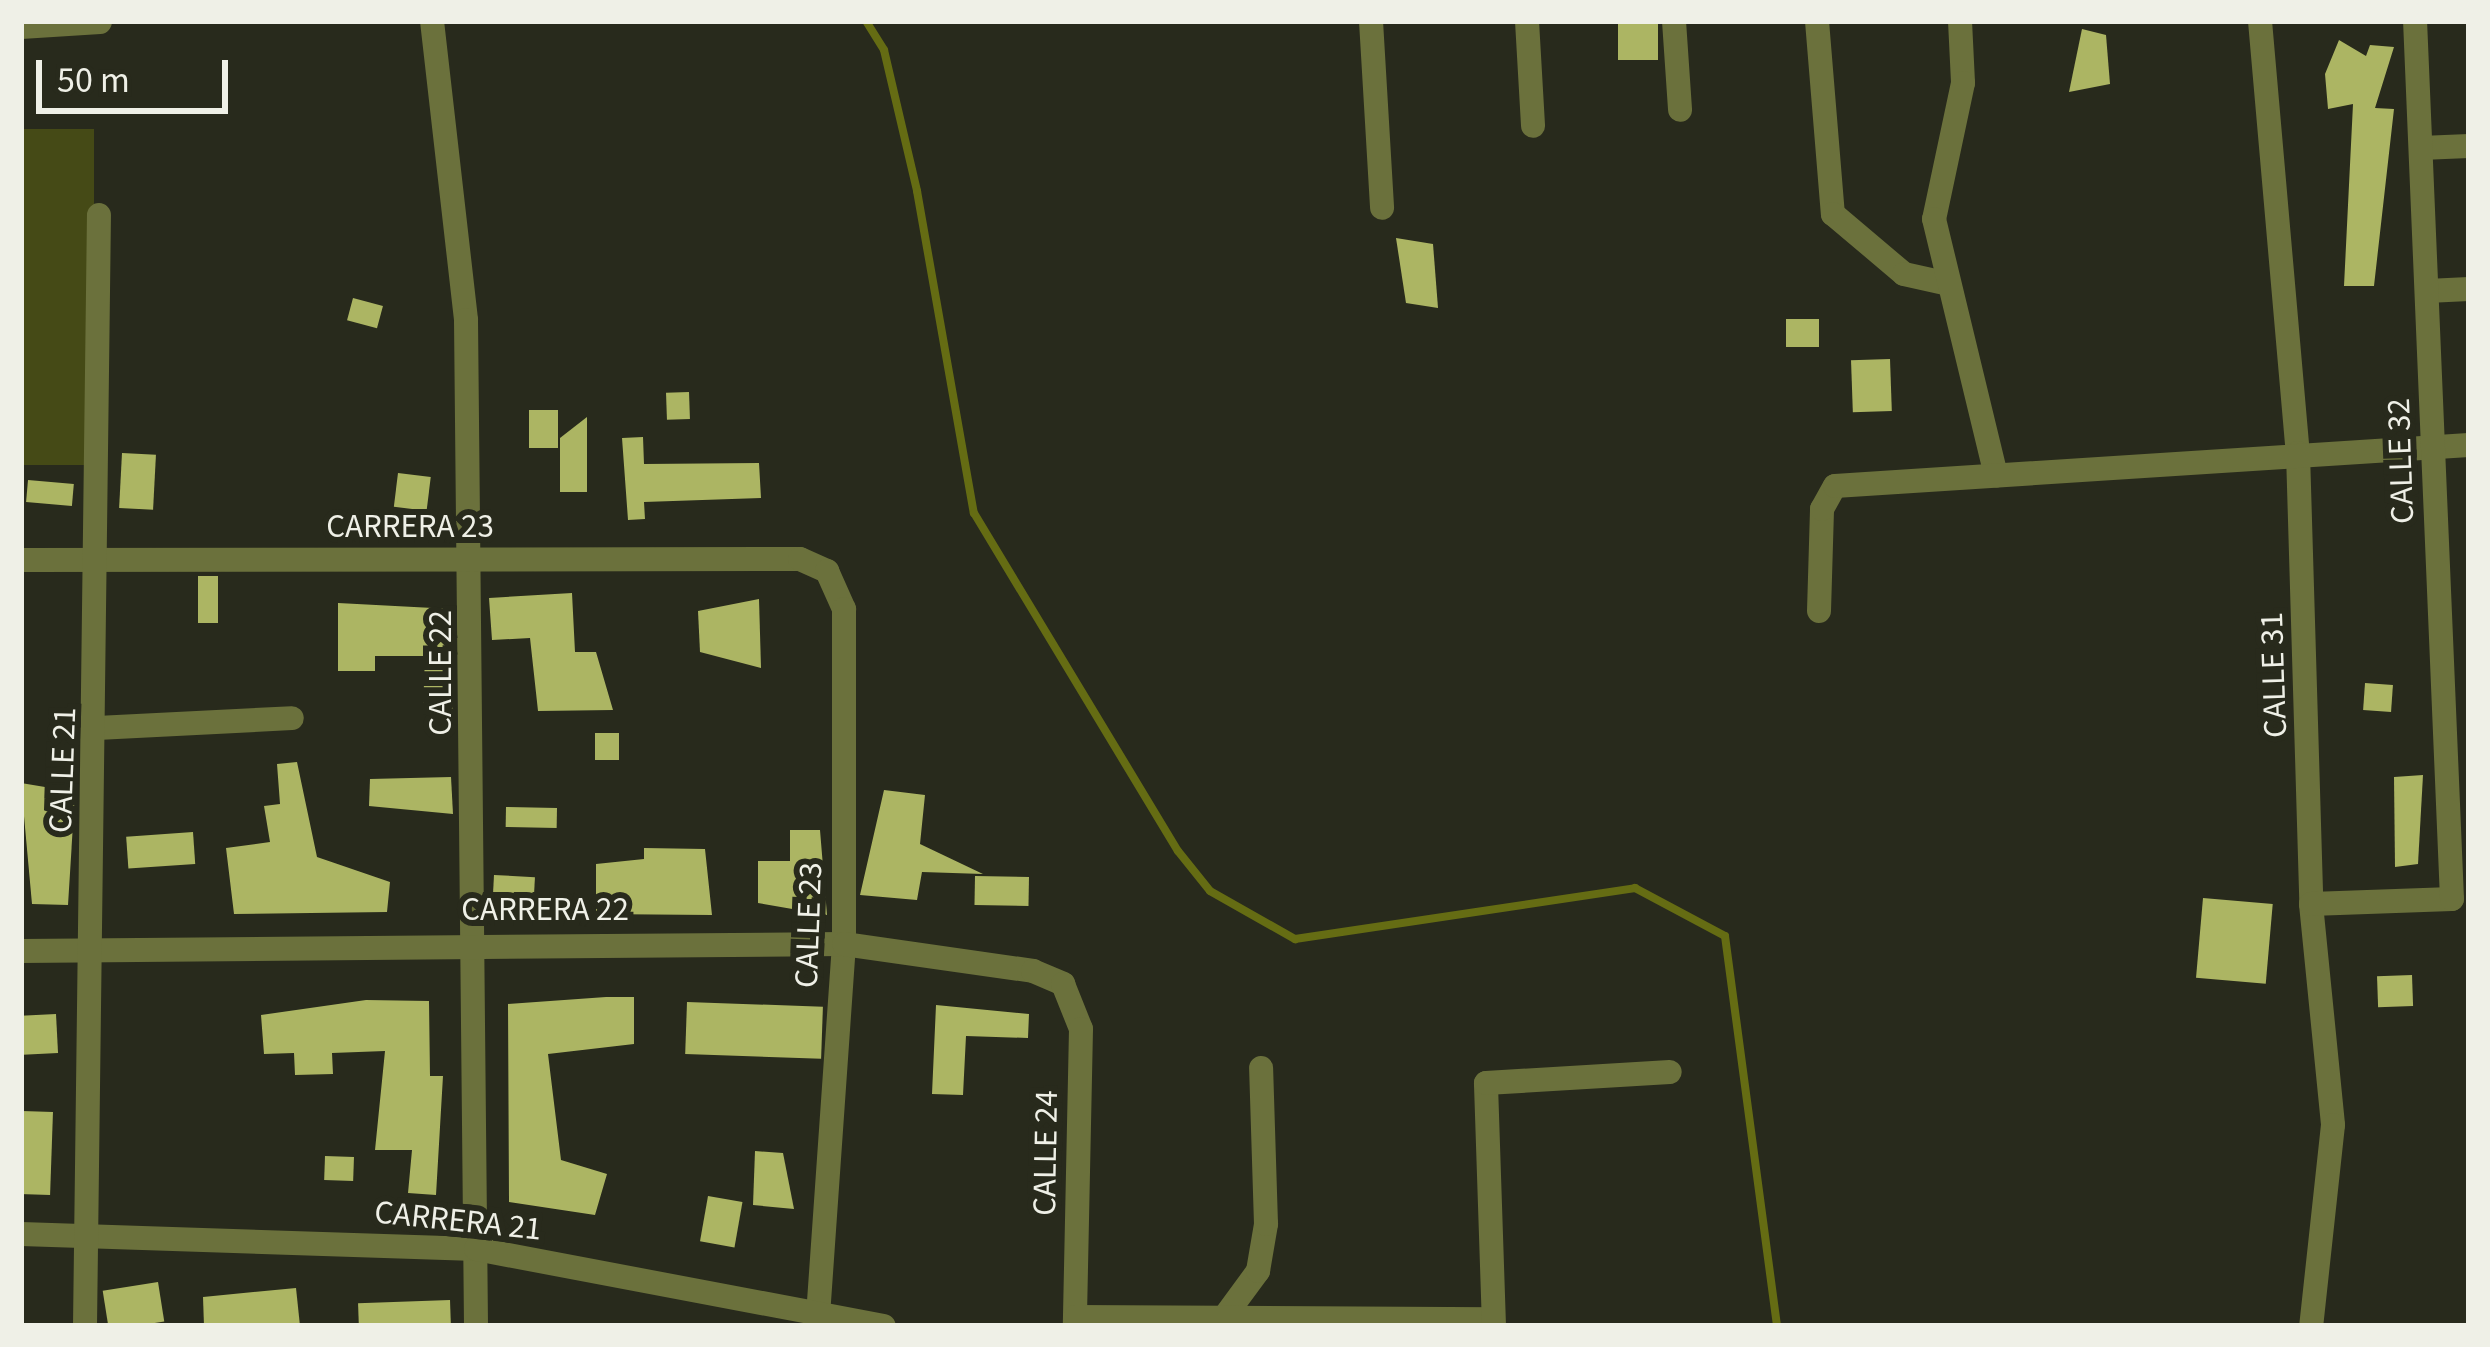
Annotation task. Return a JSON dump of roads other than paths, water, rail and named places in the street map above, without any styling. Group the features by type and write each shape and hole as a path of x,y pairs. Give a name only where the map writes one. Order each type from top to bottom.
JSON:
{"street":[{"name":"CALLE 22","path":"432,21 466,320 473,560 476,1326"},
{"path":"1371,21 1382,208"},
{"path":"1526,21 1533,126"},
{"path":"1674,21 1680,110"},
{"path":"1816,21 1833,214 1904,274 1949,284"},
{"path":"1960,21 1963,83 1934,219 1949,284 1972,340 1996,476"},
{"name":"CALLE 31","path":"2260,21 2298,453 2312,904 2333,1125 2311,1326"},
{"name":"CALLE 32","path":"2312,904 2452,898 2457,745 2434,447 2416,21"},
{"path":"21,27 100,22"},
{"path":"2421,148 2469,146"},
{"name":"CALLE 21","path":"85,1326 98,728 99,215"},
{"path":"2427,291 2469,289"},
{"path":"1819,611 1822,509 1835,486 2469,445"},
{"name":"CARRERA 23","path":"21,560 800,559"},
{"name":"CALLE 23","path":"800,559 827,571 844,609 844,944 818,1313"},
{"path":"98,728 292,718"},
{"name":"CARRERA 22","path":"21,951 475,942 844,944 1064,984"},
{"name":"CALLE 24","path":"1064,984 1081,1029 1075,1322"},
{"path":"1225,1316 1258,1270 1266,1224 1261,1068"},
{"path":"1075,1322 1225,1316 1493,1322 1486,1083 1670,1072"},
{"name":"CARRERA 21","path":"21,1234 476,1249 884,1326"}],"waterway":[{"path":"866,21 884,50 917,191 974,513 1178,851 1210,891 1295,939 1635,888 1725,936 1777,1326"}]}
